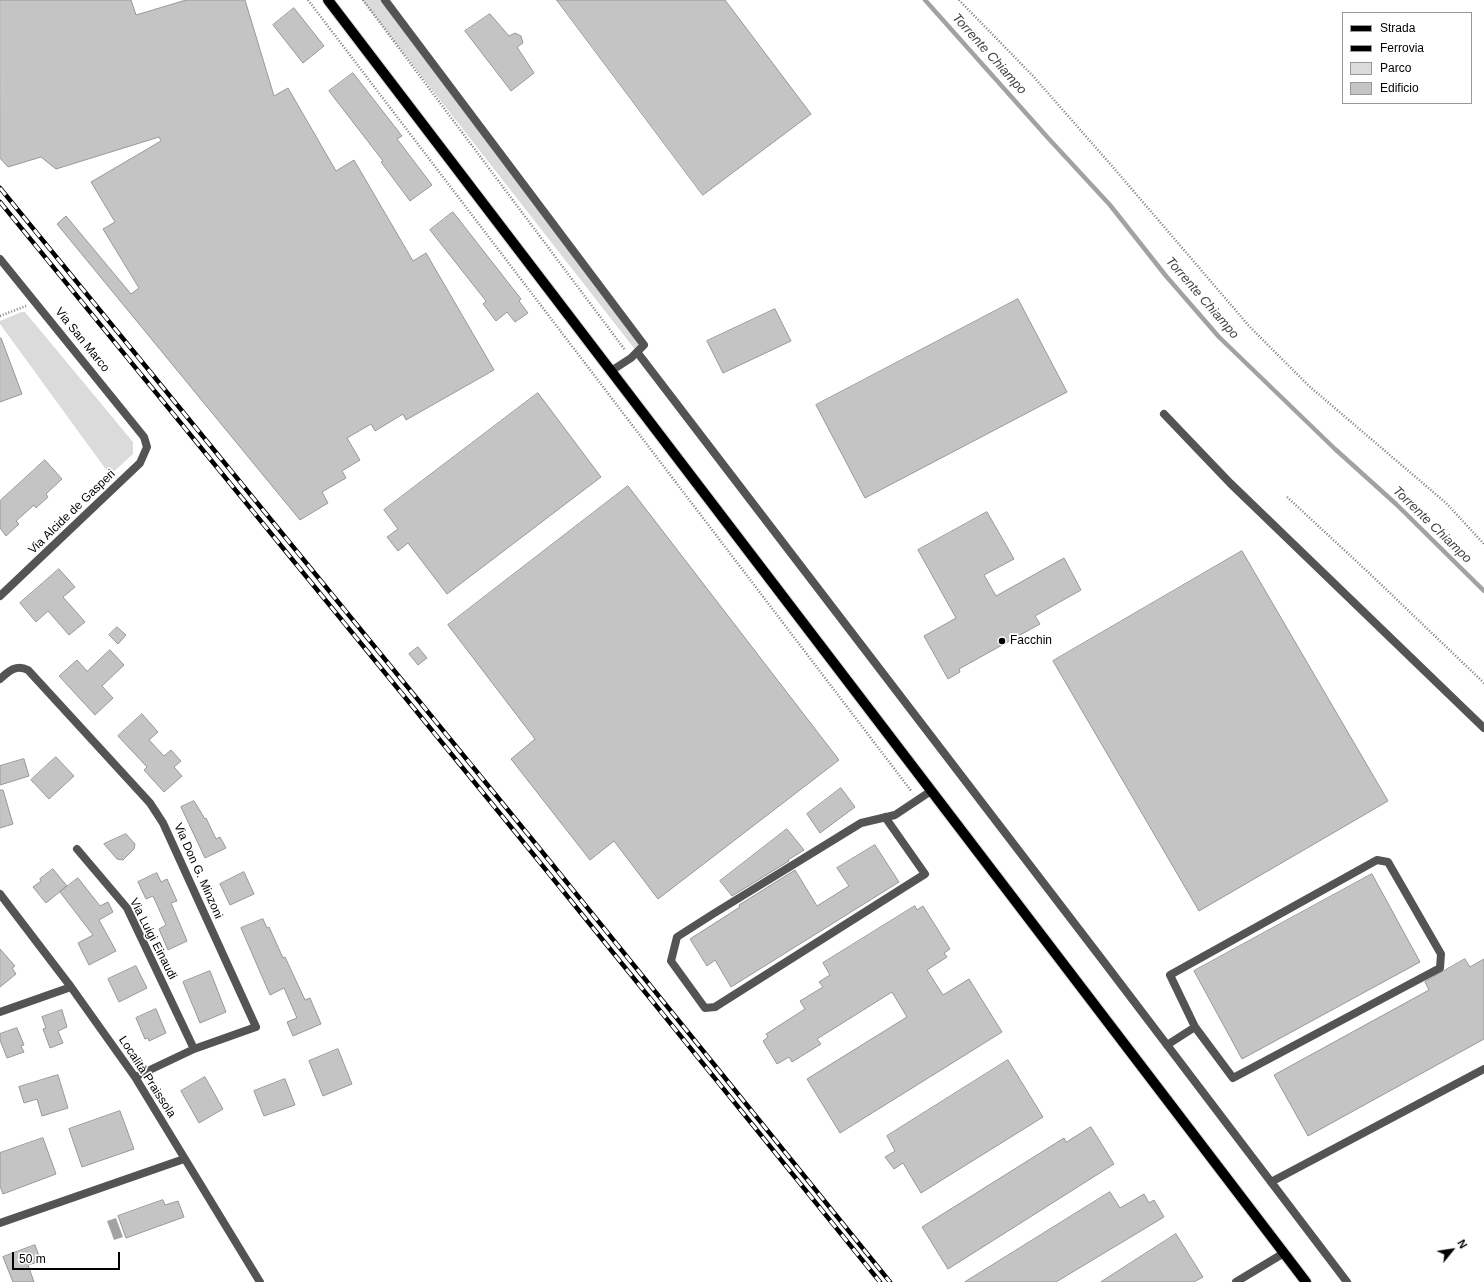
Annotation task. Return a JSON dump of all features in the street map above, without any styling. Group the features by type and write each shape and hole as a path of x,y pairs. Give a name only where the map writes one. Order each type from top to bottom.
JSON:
{"main road":[{"path":"330,1 611,372 1306,1282"}],"street":[{"path":"385,0 644,345 631,358 611,372"},
{"name":"Via San Marco","path":"0,259 144,437"},
{"path":"637,352 1347,1282"},
{"path":"1164,414 1230,482 1484,728"},
{"name":"Via Alcide de Gasperi","path":"0,596 140,463 147,447 144,437"},
{"name":"Via Don G. Minzoni","path":"0,679 13,668 23,668 28,670 150,803 163,823 256,1027 194,1049 135,1077"},
{"path":"885,817 925,874 715,1007 705,1008 671,961 677,938 713,914 861,823 885,817 895,815 931,791"},
{"name":"Via Luigi Einaudi","path":"77,849 127,908 194,1049"},
{"path":"1377,860 1388,862 1441,954 1440,968 1233,1078 1195,1027 1170,975 1377,860"},
{"name":"Località Praissola","path":"0,894 71,987 135,1077 260,1282"},
{"path":"0,1012 71,987"},
{"path":"1167,1045 1195,1027"},
{"path":"1271,1182 1484,1069"},
{"path":"0,1224 184,1159"},
{"path":"1236,1282 1284,1253"}],"path":[{"path":"308,0 918,800"},
{"path":"959,0 1033,76 1250,326 1309,386 1446,503 1484,544"},
{"path":"0,316 36,302"},
{"path":"1287,497 1484,683"}],"green space":[{"path":"362,0 385,0 644,345 637,352"},
{"path":"21,312 25,312 133,442 133,454 110,475 0,324 0,321"}],"shaded area":[{"path":"116,1218 123,1237 114,1240 107,1221"}],"building":[{"path":"0,0 131,0 136,15 186,0 245,0 274,96 288,88 336,171 354,160 413,261 426,253 494,370 406,420 403,414 375,431 371,424 347,438 360,460 342,471 346,478 322,492 328,503 300,520 57,224 66,216 131,294 139,288 103,229 115,222 91,182 161,141 159,137 56,169 41,157 8,167 0,158"},
{"path":"557,0 725,0 811,114 703,195"},
{"path":"294,8 324,46 303,63 273,25"},
{"path":"490,14 509,36 515,33 521,36 523,43 517,47 534,73 511,91 465,31"},
{"path":"353,73 402,136 397,139 432,185 410,201 381,162 383,161 329,91"},
{"path":"453,212 521,299 519,301 528,313 515,322 507,312 496,321 483,304 486,301 430,230"},
{"path":"1018,299 1067,392 865,498 816,405"},
{"path":"775,309 791,341 723,373 707,341"},
{"path":"0,338 22,394 0,402"},
{"path":"538,393 601,477 447,594 408,543 398,551 387,537 398,529 384,510"},
{"path":"45,460 62,479 46,494 48,497 36,508 34,505 16,521 19,524 6,536 0,528 0,501"},
{"path":"628,486 839,760 658,899 614,841 590,860 511,759 535,739 448,625"},
{"path":"987,512 1014,559 984,575 996,596 1064,558 1081,590 1035,616 1040,624 959,669 960,672 948,679 924,636 956,618 918,550"},
{"path":"1242,551 1388,801 1199,911 1053,661"},
{"path":"59,569 75,587 63,597 85,622 69,635 48,611 36,622 20,603"},
{"path":"117,627 126,635 118,644 109,635"},
{"path":"418,647 427,658 418,665 409,654"},
{"path":"110,650 124,665 102,686 113,698 95,715 59,676 77,660 87,671"},
{"path":"142,714 158,732 149,740 164,756 171,750 181,761 174,767 182,776 164,792 144,770 147,767 118,736"},
{"path":"56,757 74,776 49,799 31,780"},
{"path":"24,759 29,776 0,785 0,766"},
{"path":"841,788 855,807 820,833 807,814"},
{"path":"0,790 3,790 13,824 0,828"},
{"path":"194,801 205,819 206,818 216,839 220,837 226,848 205,858 181,807"},
{"path":"787,829 804,850 732,896 720,881"},
{"path":"126,834 135,844 134,849 123,860 117,859 104,844"},
{"path":"875,845 899,882 731,987 715,960 707,966 690,939 740,907 739,905 795,870 817,906 849,886 837,868"},
{"path":"53,869 67,886 46,903 33,887 41,881 40,879"},
{"path":"244,872 254,894 230,905 220,884"},
{"path":"157,873 161,882 167,879 177,901 171,903 187,941 168,950 159,929 166,925 153,896 146,899 138,882"},
{"path":"1372,874 1420,962 1242,1059 1194,971"},
{"path":"78,878 100,906 108,902 113,912 99,920 116,951 89,965 78,943 93,935 60,892"},
{"path":"915,906 917,910 923,906 950,949 944,953 947,957 927,970 943,995 969,979 1002,1032 840,1133 807,1079 907,1017 892,992 817,1039 821,1044 792,1062 789,1057 777,1064 763,1041 768,1037 766,1034 805,1009 800,1001 823,987 819,982 830,975 823,963"},
{"path":"263,919 267,928 269,927 283,958 285,957 305,1000 310,998 321,1024 293,1036 287,1022 297,1018 284,988 270,995 241,928"},
{"path":"0,949 15,966 12,968 16,974 0,987"},
{"path":"1465,959 1470,967 1484,959 1484,1039 1308,1136 1274,1075 1429,990 1425,982"},
{"path":"136,966 147,988 119,1002 108,979"},
{"path":"210,971 226,1012 200,1023 183,982"},
{"path":"156,1009 166,1033 149,1041 148,1038 145,1039 136,1018"},
{"path":"62,1010 67,1027 58,1031 63,1043 50,1048 43,1029 46,1028 42,1017"},
{"path":"17,1028 24,1045 21,1046 24,1052 7,1058 0,1040 0,1034"},
{"path":"338,1049 352,1084 323,1096 309,1061"},
{"path":"1008,1060 1043,1117 921,1193 903,1163 894,1169 885,1157 895,1151 887,1136"},
{"path":"58,1075 68,1108 42,1116 37,1099 24,1103 19,1087"},
{"path":"205,1077 223,1109 199,1123 181,1091"},
{"path":"285,1079 295,1105 264,1116 254,1091"},
{"path":"120,1111 134,1149 82,1167 69,1129"},
{"path":"1091,1127 1114,1164 948,1269 922,1227 1064,1138 1066,1142"},
{"path":"43,1138 56,1174 3,1194 0,1186 0,1153"},
{"path":"1110,1192 1120,1208 1144,1194 1149,1203 1154,1200 1164,1217 1056,1282 965,1282"},
{"path":"163,1200 165,1205 178,1201 184,1217 126,1238 118,1216"},
{"path":"1176,1234 1203,1277 1194,1282 1101,1282"},
{"path":"35,1245 41,1261 28,1265 34,1282 13,1282 3,1257"}],"waterway":[{"name":"Torrente Chiampo","path":"925,0 1110,205 1166,276 1219,337 1335,449 1396,504 1484,591"}],"railway":[{"path":"0,188 535,843 890,1282"},
{"path":"0,202 529,849 880,1282"}],"place":[{"name":"Facchin","path":"1002,641"}]}
